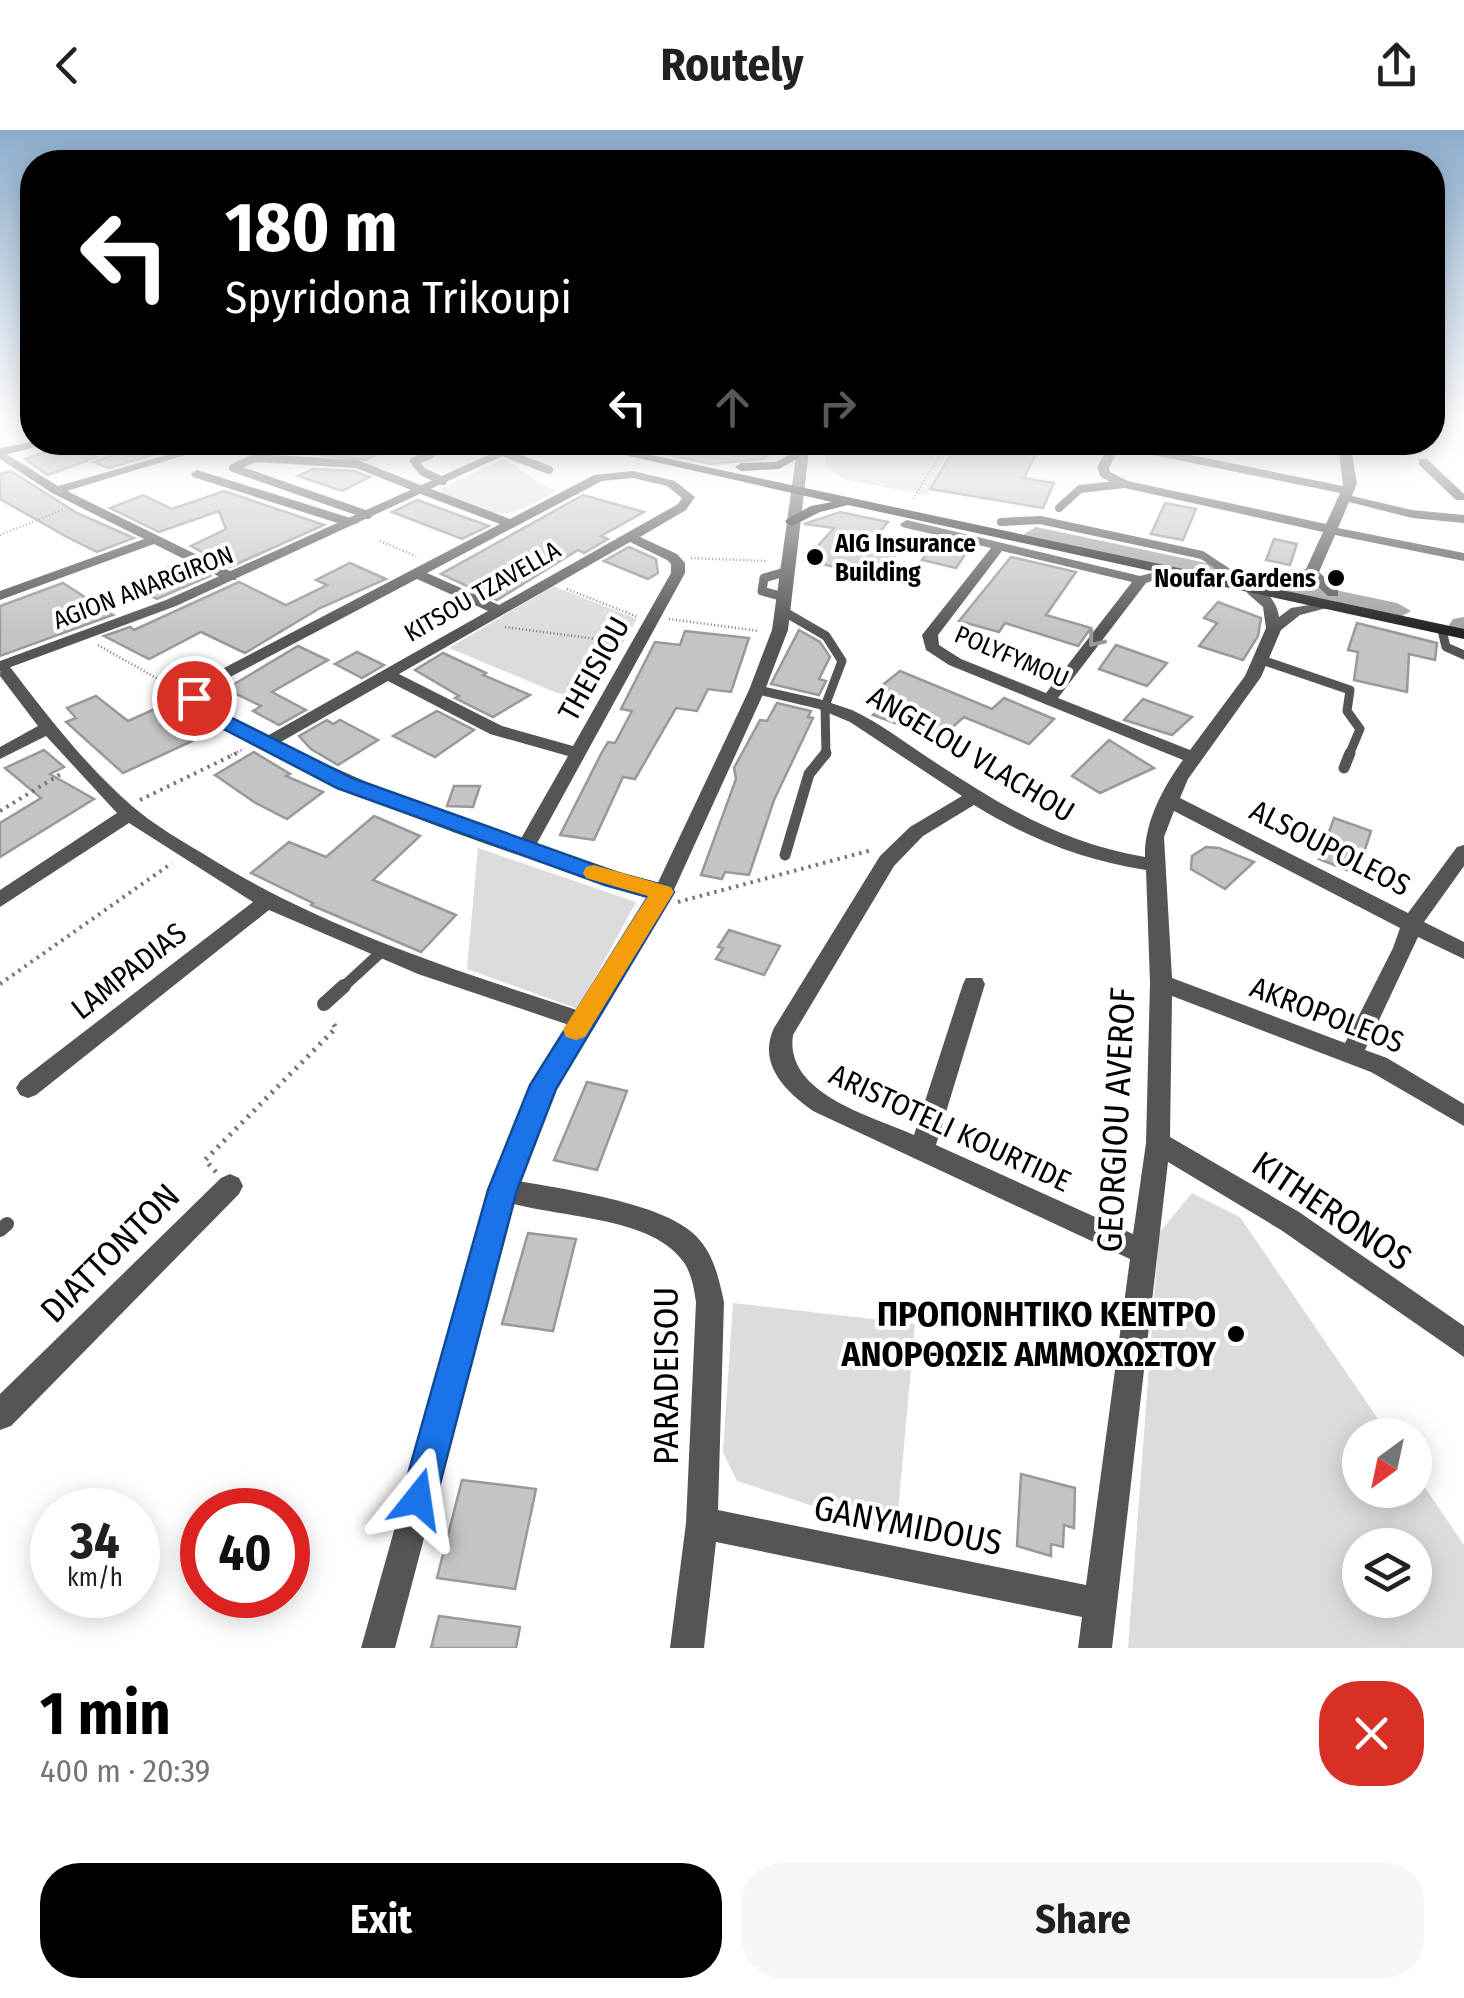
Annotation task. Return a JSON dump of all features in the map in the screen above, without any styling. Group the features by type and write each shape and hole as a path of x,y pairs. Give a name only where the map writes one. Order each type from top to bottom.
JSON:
{"main road":[{"path":"820,491 1252,590 1464,620"},
{"path":"838,491 1284,582 1330,599 1464,634"},
{"path":"792,522 828,505 860,503"}],"street":[{"path":"58,491 231,577"},
{"path":"250,491 352,523"},
{"name":"AGION ANARGIRON","path":"0,666 231,577 420,491"},
{"path":"424,491 510,523"},
{"name":"KITSOU TZAVELLA","path":"510,523 573,491"},
{"name":"KITSOU TZAVELLA","path":"264,742 682,507 689,497 682,491"},
{"path":"378,1648 502,1190 544,1085 657,901 757,690 778,634 784,604 796,491"},
{"path":"1155,491 1464,557"},
{"path":"1333,491 1400,512 1464,519"},
{"path":"1284,582 1312,572 1348,491"},
{"path":"1454,491 1460,497"},
{"path":"510,523 205,684 194,698 200,709 344,783 525,848 657,901"},
{"path":"916,528 1000,544 1142,580"},
{"path":"630,537 672,557"},
{"path":"1,594 155,540"},
{"name":"POLYFYMOU","path":"1000,544 930,635 928,642 936,652 1194,758"},
{"name":"THEISIOU","path":"525,848 678,573 672,557"},
{"path":"1049,699 1142,580 1166,571"},
{"path":"1252,590 1270,605 1274,628 1296,611 1330,599 1312,572"},
{"path":"416,573 498,610"},
{"name":"GEORGIOU AVEROF","path":"1095,1648 1158,1143 1161,984 1154,837 1168,800 1262,660 1274,628"},
{"path":"0,666 46,728 126,811 187,853 267,900 379,954 581,1020"},
{"name":"KITSOU TZAVELLA","path":"388,674 496,730 578,753"},
{"name":"ANGELOU VLACHOU","path":"757,690 825,706 863,722 1029,830 1065,847 1096,857 1154,865"},
{"path":"0,754 46,728"},
{"name":"ARISTOTELI KOURTIDE","path":"976,796 901,843 782,1034 778,1050 784,1073 822,1104 1145,1252"},
{"name":"ALSOUPOLEOS","path":"1168,800 1464,951"},
{"path":"0,900 126,811"},
{"path":"1351,1054 1404,948 1412,923 1464,852"},
{"name":"LAMPADIAS","path":"28,1088 267,900"},
{"path":"922,1150 974,984"},
{"name":"AKROPOLEOS","path":"1161,984 1351,1054 1405,1078 1464,1116"},
{"name":"KITHERONOS","path":"1158,1143 1290,1221 1464,1343"},
{"name":"DIATTONTON","path":"0,1415 230,1186"},
{"name":"PARADEISOU","path":"502,1190 648,1220 676,1233 694,1252 708,1282 702,1524 687,1648"},
{"name":"GANYMIDOUS","path":"702,1524 1099,1604"}],"lane":[{"path":"299,491 368,515"},
{"path":"1060,508 1077,491"},
{"path":"784,604 817,627 842,661 825,706 826,755 809,774 785,855"},
{"path":"1442,630 1446,648 1464,655"},
{"path":"1262,660 1350,690 1347,711 1360,729 1344,768"},
{"path":"324,1004 379,954"}],"path":[{"path":"911,503 918,491"},
{"path":"0,536 82,503"},
{"path":"380,540 434,563"},
{"path":"672,557 786,567"},
{"path":"549,582 653,620 778,634"},
{"path":"475,624 639,645"},
{"path":"82,636 194,698"},
{"path":"126,811 264,742"},
{"path":"0,811 79,763"},
{"path":"657,901 901,843"},
{"path":"0,984 187,853"},
{"path":"230,1186 205,1160 336,1028 324,1004"}],"shaded area":[{"path":"442,491 557,491 501,514 443,495"},
{"path":"553,586 637,619 590,698 557,693 449,648"},
{"path":"478,848 636,902 578,1009 467,969"},
{"name":"ΠΡΟΠΟΝΗΤΙΚΟ ΚΕΝΤΡΟ ΑΝΟΡΘΩΣΙΣ ΑΜΜΟΧΩΣΤΟΥ","path":"1192,1193 1240,1217 1377,1418 1342,1418 1342,1508 1432,1508 1432,1498 1464,1545 1464,1648 1128,1648 1159,1233"},
{"path":"733,1303 915,1324 896,1533 737,1481 723,1452"}],"building":[{"path":"0,491 42,491 77,513 134,538 97,552 0,499"},
{"path":"224,491 324,525 230,567 191,546 226,529 219,511 159,532 110,508 143,495 172,509"},
{"path":"941,491 1051,491 1043,508"},
{"path":"583,495 644,512 601,536 608,539 584,553 578,550 497,600 441,574"},
{"path":"417,500 489,526 462,539 392,512"},
{"path":"1165,503 1196,509 1183,540 1151,534"},
{"path":"840,512 888,522 876,537 905,543 878,577 805,560 834,528 804,524"},
{"path":"937,539 970,547 956,568 922,560"},
{"path":"1274,539 1297,544 1290,565 1266,560"},
{"path":"629,547 656,559 658,573 648,579 604,561"},
{"path":"1011,557 1076,572 1046,615 1091,628 1078,646 1005,623 999,632 959,621"},
{"path":"182,562 210,576 157,599 124,584"},
{"path":"350,563 386,579 320,608 245,653 201,632 149,659 104,636 130,627 134,630 239,582 286,605 327,585 316,580"},
{"path":"63,583 113,615 0,656 0,606"},
{"path":"1218,602 1261,618 1258,636 1243,660 1199,646 1217,623 1204,618"},
{"path":"1357,623 1437,643 1435,660 1409,654 1407,692 1354,680 1358,652 1348,650"},
{"path":"799,630 820,642 830,657 819,679 826,681 819,695 771,684"},
{"path":"685,631 749,638 731,692 708,689 697,711 676,708 635,779 623,777 594,840 560,835 602,752 608,742 615,743 632,711 621,709 655,642 680,645"},
{"path":"1116,645 1167,663 1147,686 1099,669"},
{"path":"298,646 328,660 272,692 306,710 279,725 253,711 261,706 226,689"},
{"path":"357,652 384,665 362,678 335,664"},
{"path":"443,653 530,695 493,717 455,698 459,696 415,670"},
{"path":"900,671 992,709 1004,698 1054,719 1029,744 964,717 939,739 873,715 881,708 864,700"},
{"path":"96,696 128,721 175,700 214,731 123,773 66,722 76,718 67,708"},
{"path":"1143,699 1192,717 1172,735 1124,720"},
{"path":"777,703 811,711 808,717 813,718 774,800 749,875 725,872 722,879 701,875 736,779 734,768 760,720 767,721"},
{"path":"437,711 474,730 435,757 393,736"},
{"path":"327,720 333,724 340,720 378,740 338,765 311,749 299,736"},
{"path":"1109,740 1154,768 1100,793 1072,776"},
{"path":"44,750 64,767 50,774 94,799 0,857 0,823 41,798 5,768"},
{"path":"254,752 290,774 286,776 323,792 287,819 215,775"},
{"path":"454,786 480,786 473,807 447,806"},
{"path":"374,816 420,836 373,880 456,915 421,952 311,905 251,873 289,842 326,857"},
{"path":"1334,818 1371,831 1357,874 1319,859"},
{"path":"1206,847 1254,862 1225,889 1191,869 1192,856"},
{"path":"729,930 780,946 764,975 716,959 723,948 718,947"},
{"path":"587,1082 627,1091 597,1170 554,1160"},
{"path":"528,1233 576,1239 553,1331 502,1324"},
{"path":"1021,1474 1075,1488 1074,1528 1064,1525 1063,1547 1051,1544 1051,1556 1017,1546"},
{"path":"462,1480 536,1489 515,1589 437,1578"},
{"path":"439,1616 520,1627 516,1648 431,1648"}],"waterway":[{"path":"1036,534 1397,611"}],"slow traffic":[{"path":"576,1030 662,892 594,873"}],"place":[{"name":"AIG Insurance Building","path":"815,557"},
{"name":"Noufar Gardens","path":"1336,578"},
{"name":"ΠΡΟΠΟΝΗΤΙΚΟ ΚΕΝΤΡΟ ΑΝΟΡΘΩΣΙΣ ΑΜΜΟΧΩΣΤΟΥ","path":"1236,1334"}],"route":[{"path":"194,698 200,709 344,783 613,880 662,892 544,1085 502,1190 418,1499"}]}
